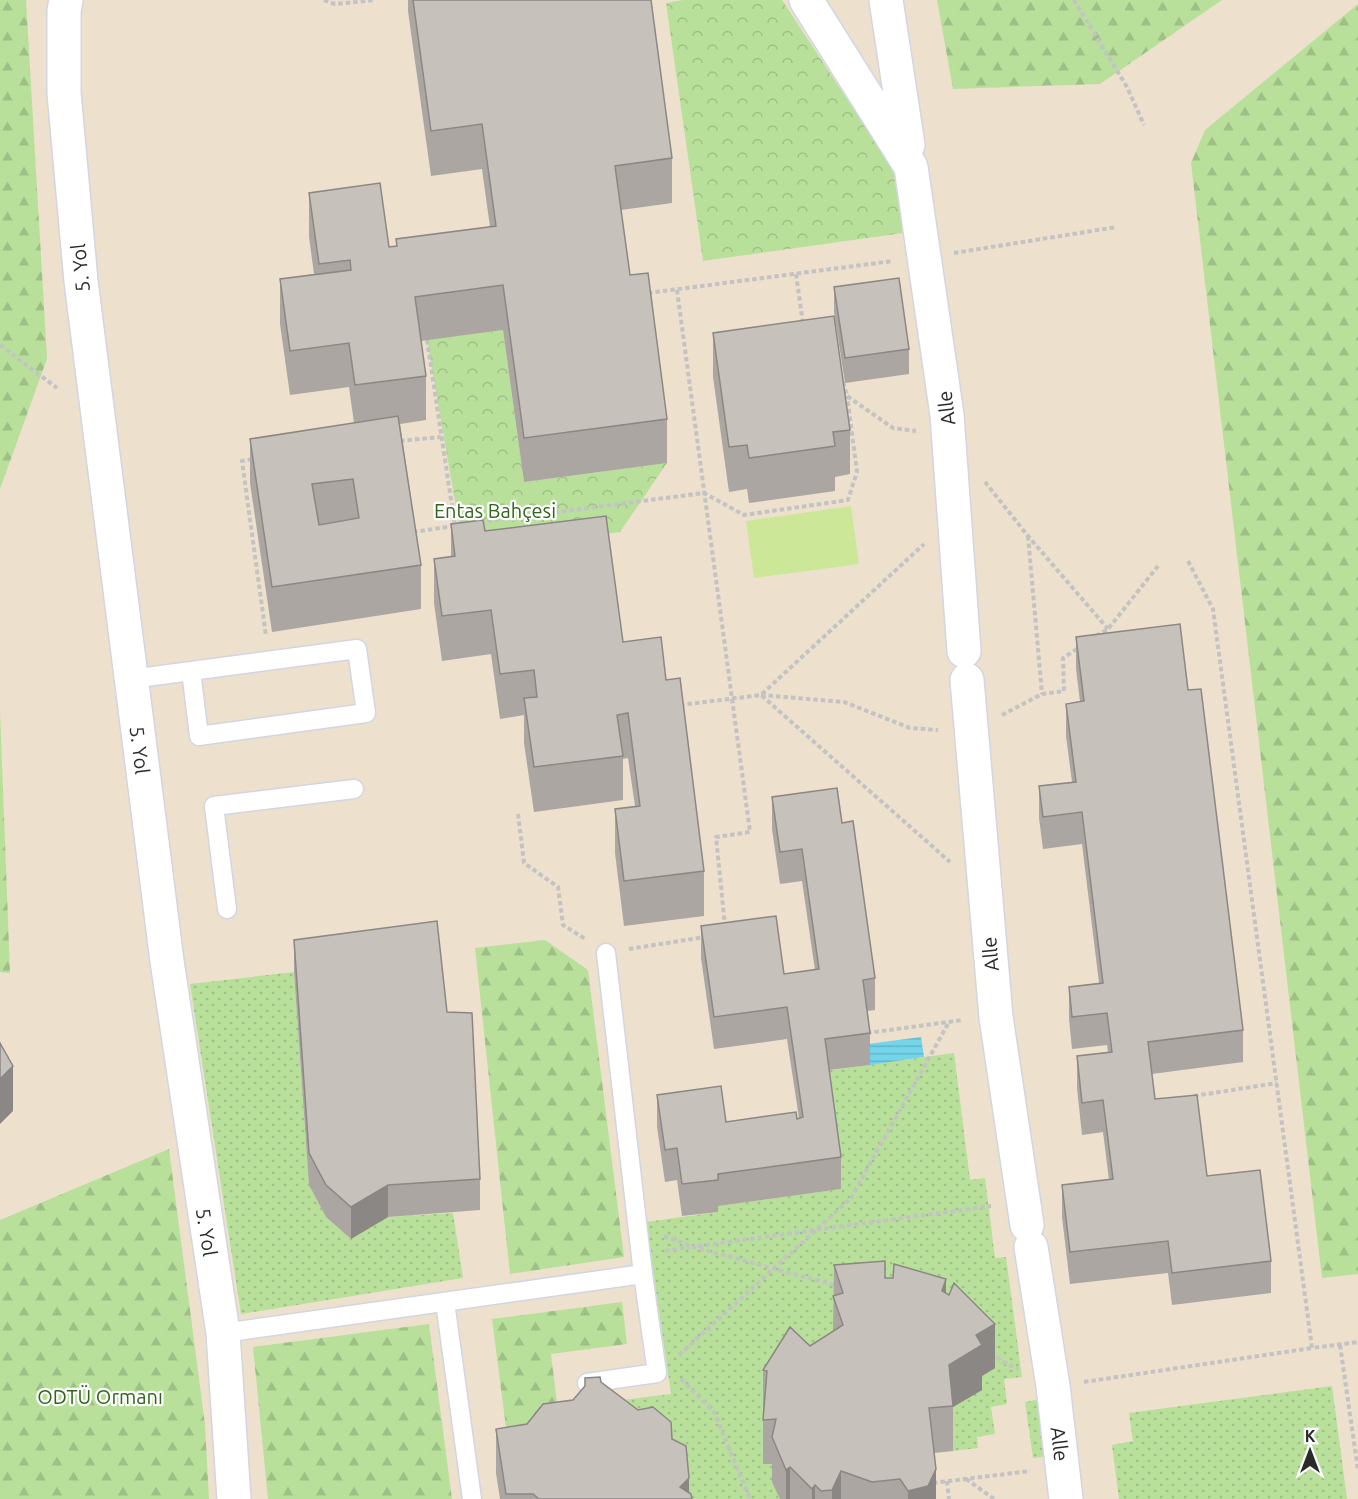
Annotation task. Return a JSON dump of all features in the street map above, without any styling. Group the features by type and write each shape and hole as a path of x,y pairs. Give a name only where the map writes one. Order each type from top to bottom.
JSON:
{"street":[{"name":"5. Yol","path":"66,0 63,10 63,93 80,269 166,961 223,1333 234,1499"},
{"name":"Alle","path":"806,0 910,157"},
{"name":"Alle","path":"886,0 949,436 971,732 996,1017 1053,1386 1066,1499"}],"lane":[{"path":"131,679 191,671 269,661 357,649 366,713 199,735 191,671"},
{"path":"227,909 214,806 354,789"},
{"path":"587,1383 657,1373 643,1274 606,952"},
{"path":"223,1333 643,1274"},
{"path":"444,1302 472,1499"}],"path":[{"path":"324,0 335,4 375,0"},
{"path":"1074,0 1127,87 1144,125"},
{"path":"646,294 924,257 1117,227"},
{"path":"796,274 804,332"},
{"path":"677,290 750,832 716,837 726,933"},
{"path":"427,340 454,526"},
{"path":"0,345 57,388"},
{"path":"478,523 704,493 744,515 848,500 857,472 847,396 841,374"},
{"path":"847,396 892,428 949,436"},
{"path":"398,441 441,437"},
{"path":"253,459 242,461 269,661"},
{"path":"985,482 1108,629"},
{"path":"761,695 955,516"},
{"path":"409,532 466,524"},
{"path":"1028,536 1042,694"},
{"path":"1188,561 1214,609 1312,1348"},
{"path":"1090,640 1108,629 1158,566"},
{"path":"675,706 761,695 844,702 910,728 971,732 1042,694 1064,691 1063,658 1081,646"},
{"path":"761,695 985,894"},
{"path":"518,814 524,863 558,887 563,925"},
{"path":"606,952 715,935"},
{"path":"866,1033 996,1017"},
{"path":"656,1367 667,1365 851,1198 949,1022"},
{"path":"1193,1096 1277,1083"},
{"path":"663,1251 816,1230 1027,1225"},
{"path":"638,1227 694,1247 841,1287"},
{"path":"987,1348 1003,1362 1053,1386 1358,1342"},
{"path":"1340,1345 1358,1470"},
{"path":"696,1394 714,1412 750,1499"},
{"path":"933,1483 1063,1466"},
{"path":"966,1479 994,1499"},
{"path":"947,1481 949,1499"}],"shaded area":[{"path":"0,0 1358,0 1358,1499 0,1499"}],"green space":[{"path":"0,0 26,0 47,359 0,489"},
{"path":"683,0 782,0 893,169 903,233 703,261 666,3"},
{"path":"937,0 1222,0 1100,84 953,89"},
{"path":"1358,4 1358,1274 1322,1278 1191,163 1205,130"},
{"name":"Entas Bahçesi","path":"503,330 524,482 667,463 620,532 464,553 427,340"},
{"path":"851,506 859,564 754,578 746,521"},
{"path":"0,711 10,973 0,972"},
{"path":"545,940 588,970 624,1257 510,1274 475,948"},
{"path":"294,972 309,1184 326,1217 351,1239 388,1217 453,1213 463,1278 241,1314 190,984"},
{"path":"954,1053 970,1180 985,1178 995,1258 1006,1257 1022,1377 1004,1379 1007,1404 991,1407 995,1434 977,1437 978,1448 953,1451 949,1410 976,1380 994,1368 843,1337 763,1464 776,1464 780,1499 687,1499 598,1403 671,1394 646,1222 718,1212 718,1206 841,1189 825,1071"},
{"name":"ODTÜ Ormanı","path":"169,1149 205,1425 209,1499 0,1499 0,1220"},
{"path":"622,1302 627,1344 551,1354 560,1428 507,1435 492,1319"},
{"path":"429,1324 452,1499 268,1499 253,1347"},
{"path":"1332,1386 1347,1499 1119,1499 1112,1445 1133,1441 1129,1413"},
{"path":"1040,1399 1048,1456 1033,1458 1025,1402"}],"water":[{"path":"921,1037 924,1057 870,1065 868,1044"}],"building":[{"path":"413,0 651,0 672,158 615,166 630,275 648,273 667,419 524,438 503,285 415,297 426,376 355,385 349,343 290,351 280,279 351,270 350,260 319,264 309,193 380,183 389,247 397,246 396,239 496,226 482,124 431,131"},
{"path":"899,278 909,349 845,358 834,287"},
{"path":"834,316 850,430 833,432 835,446 749,458 747,445 729,447 713,333"},
{"path":"398,416 421,565 272,587 250,439","holes":["353,479 359,518 319,525 312,484"]},
{"path":"606,516 623,642 661,637 666,680 680,678 704,871 624,881 615,809 640,806 628,713 617,715 623,756 534,767 524,698 537,697 534,670 500,674 491,610 442,616 434,559 455,556 451,524 483,520 485,531"},
{"path":"1180,624 1188,690 1201,689 1243,1030 1148,1042 1155,1099 1197,1095 1207,1176 1260,1170 1271,1261 1172,1273 1168,1241 1070,1252 1062,1185 1113,1179 1103,1100 1082,1103 1077,1056 1112,1052 1107,1013 1072,1017 1069,987 1103,983 1082,812 1043,817 1039,786 1076,782 1066,704 1084,701 1076,637"},
{"path":"837,788 842,823 853,821 875,978 863,980 870,1033 825,1039 841,1157 718,1174 718,1180 682,1184 677,1148 665,1150 657,1095 721,1086 726,1122 796,1112 797,1119 803,1117 787,1007 714,1017 701,926 776,916 784,974 819,969 802,849 780,852 772,797"},
{"path":"437,921 447,1012 472,1013 480,1179 388,1185 351,1207 326,1185 309,1153 294,940"},
{"path":"0,1043 13,1066 0,1079"},
{"path":"885,1261 885,1278 893,1278 894,1264 946,1279 942,1291 949,1295 954,1283 995,1324 976,1335 982,1345 949,1365 953,1406 929,1408 936,1469 928,1486 908,1491 900,1479 872,1482 841,1471 832,1490 821,1491 815,1485 812,1489 790,1467 786,1470 772,1437 776,1419 763,1420 767,1371 763,1370 790,1327 810,1346 843,1325 833,1296 843,1293 834,1265"},
{"path":"600,1377 601,1382 638,1410 653,1407 671,1422 672,1439 686,1446 689,1478 680,1487 691,1494 692,1499 539,1499 533,1494 506,1494 496,1429 527,1424 543,1404 573,1400 585,1386 585,1378"}]}
